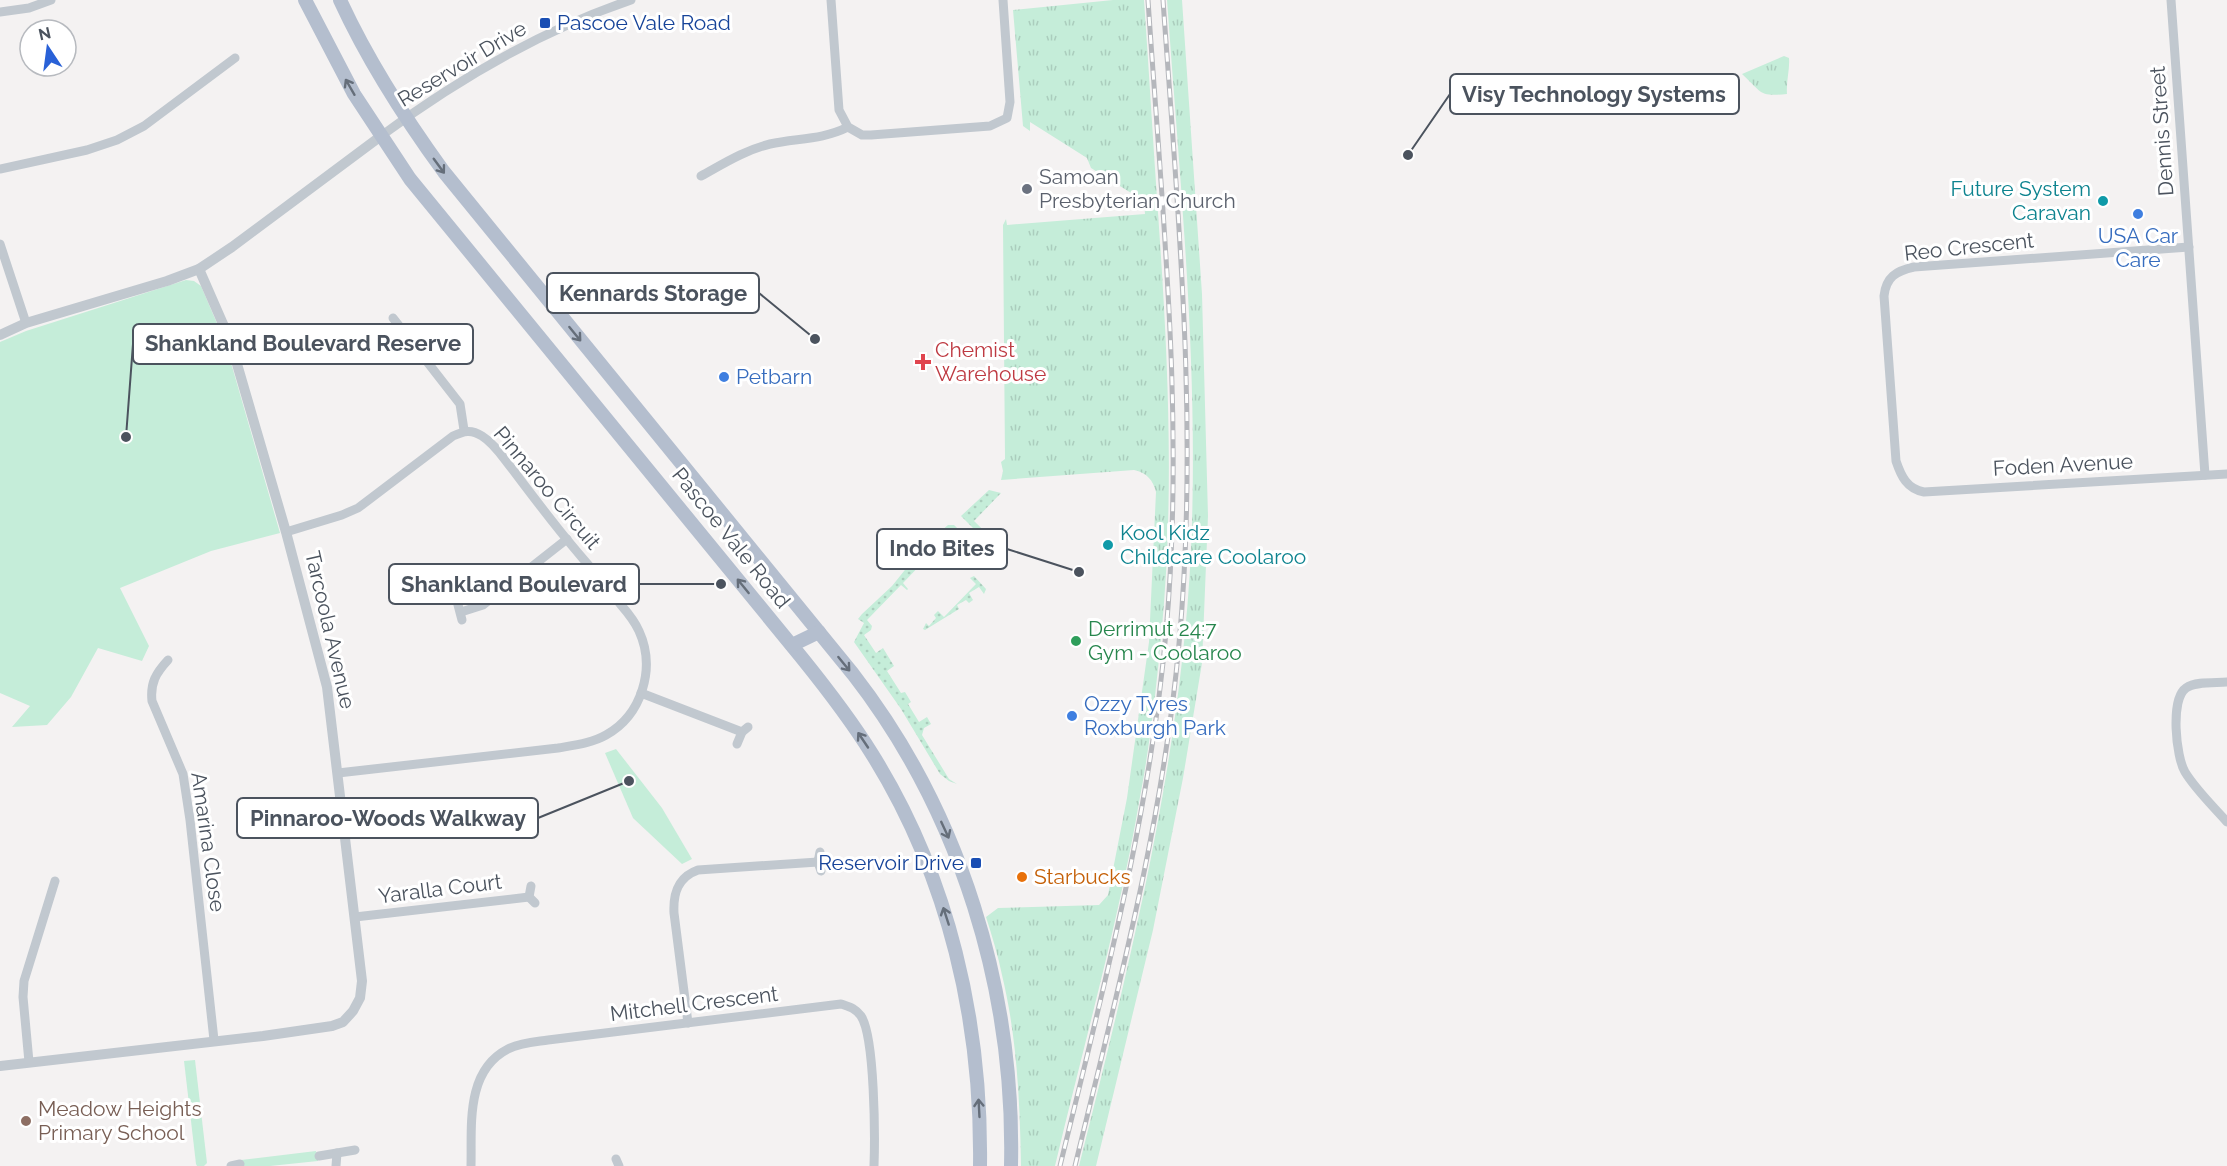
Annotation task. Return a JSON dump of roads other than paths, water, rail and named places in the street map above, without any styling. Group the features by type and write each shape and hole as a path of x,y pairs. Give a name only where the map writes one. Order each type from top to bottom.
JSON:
{"main road":[{"name":"Pascoe Vale Road","path":"305,0 342,72 381,136 430,205 792,645 843,710 872,753 901,806 932,875 956,949 972,1028 980,1105 980,1166"},
{"name":"Pascoe Vale Road","path":"340,0 360,42 406,118 473,209 865,691 908,756 948,837 967,885 985,941 1004,1033 1012,1124 1011,1166"},
{"path":"792,645 814,627"}],"street":[{"path":"0,12 29,9 51,0"},
{"name":"Reservoir Drive","path":"381,136 464,81 538,40 601,10 632,0"},
{"path":"831,0 839,110 848,127 862,135 990,126 1007,118 1010,102 1003,0"},
{"name":"Dennis Street","path":"2171,0 2205,475"},
{"path":"0,169 87,150 117,140 144,126 235,58"},
{"path":"701,176 758,148 771,144 824,137 848,127"},
{"path":"0,335 26,323 167,281 199,269 232,248 381,136"},
{"path":"0,244 26,323"},
{"name":"Reo Crescent","path":"1905,482 1896,461 1884,296 1885,287 1891,276 1914,267 2189,247"},
{"name":"Tarcoola Avenue","path":"0,1066 332,1026 343,1022 353,1011 360,998 362,981 327,687 286,532 230,340 199,269"},
{"path":"397,308 389,320 460,404 464,430"},
{"name":"Pinnaroo Circuit","path":"286,532 358,508 443,443 464,430 474,431 494,446 616,597 639,629 646,658 646,677 633,710 624,722 604,736 585,743 338,773"},
{"name":"Foden Avenue","path":"1905,482 1917,491 1924,492 2227,474"},
{"path":"457,601 461,616 483,605 567,539"},
{"name":"Amarina Close","path":"170,658 156,673 151,689 156,713 183,774 214,1040"},
{"path":"2227,682 2186,688 2177,700 2176,709 2178,749 2182,767 2227,822"},
{"path":"641,693 745,730 737,744"},
{"path":"688,1023 674,913 673,899 677,886 687,876 698,870 819,861"},
{"path":"29,1062 23,997 24,981 56,878"},
{"name":"Yaralla Court","path":"355,917 532,900 531,886"},
{"name":"Mitchell Crescent","path":"471,1166 473,1100 477,1085 494,1060 507,1049 540,1041 841,1004 854,1008 862,1018 867,1035 875,1133 874,1166"},
{"path":"319,1156 355,1150"},
{"path":"336,1166 337,1153"}],"railway":[{"path":"1060,1166 1108,968 1137,835 1159,700 1166,632 1171,553 1172,395 1165,237 1148,0"},
{"path":"1075,1166 1122,972 1150,842 1172,710 1179,644 1185,563 1187,402 1180,241 1163,0"}],"place":[{"name":"Pascoe Vale Road","path":"545,23"},
{"name":"Visy Technology Systems","path":"1408,155"},
{"name":"Samoan Presbyterian Church","path":"1027,189"},
{"name":"Future System Caravan","path":"2103,201"},
{"name":"USA Car Care","path":"2138,214"},
{"name":"Kennards Storage","path":"815,339"},
{"name":"Chemist Warehouse","path":"923,362"},
{"name":"Petbarn","path":"724,377"},
{"name":"Shankland Boulevard Reserve","path":"126,437"},
{"name":"Kool Kidz Childcare Coolaroo","path":"1108,545"},
{"name":"Indo Bites","path":"1079,572"},
{"name":"Shankland Boulevard","path":"721,584"},
{"name":"Derrimut 24:7 Gym - Coolaroo","path":"1076,641"},
{"name":"Ozzy Tyres Roxburgh Park","path":"1072,716"},
{"name":"Pinnaroo-Woods Walkway","path":"629,781"},
{"name":"Reservoir Drive","path":"976,863"},
{"name":"Starbucks","path":"1022,877"},
{"name":"Meadow Heights Primary School","path":"26,1121"}]}
